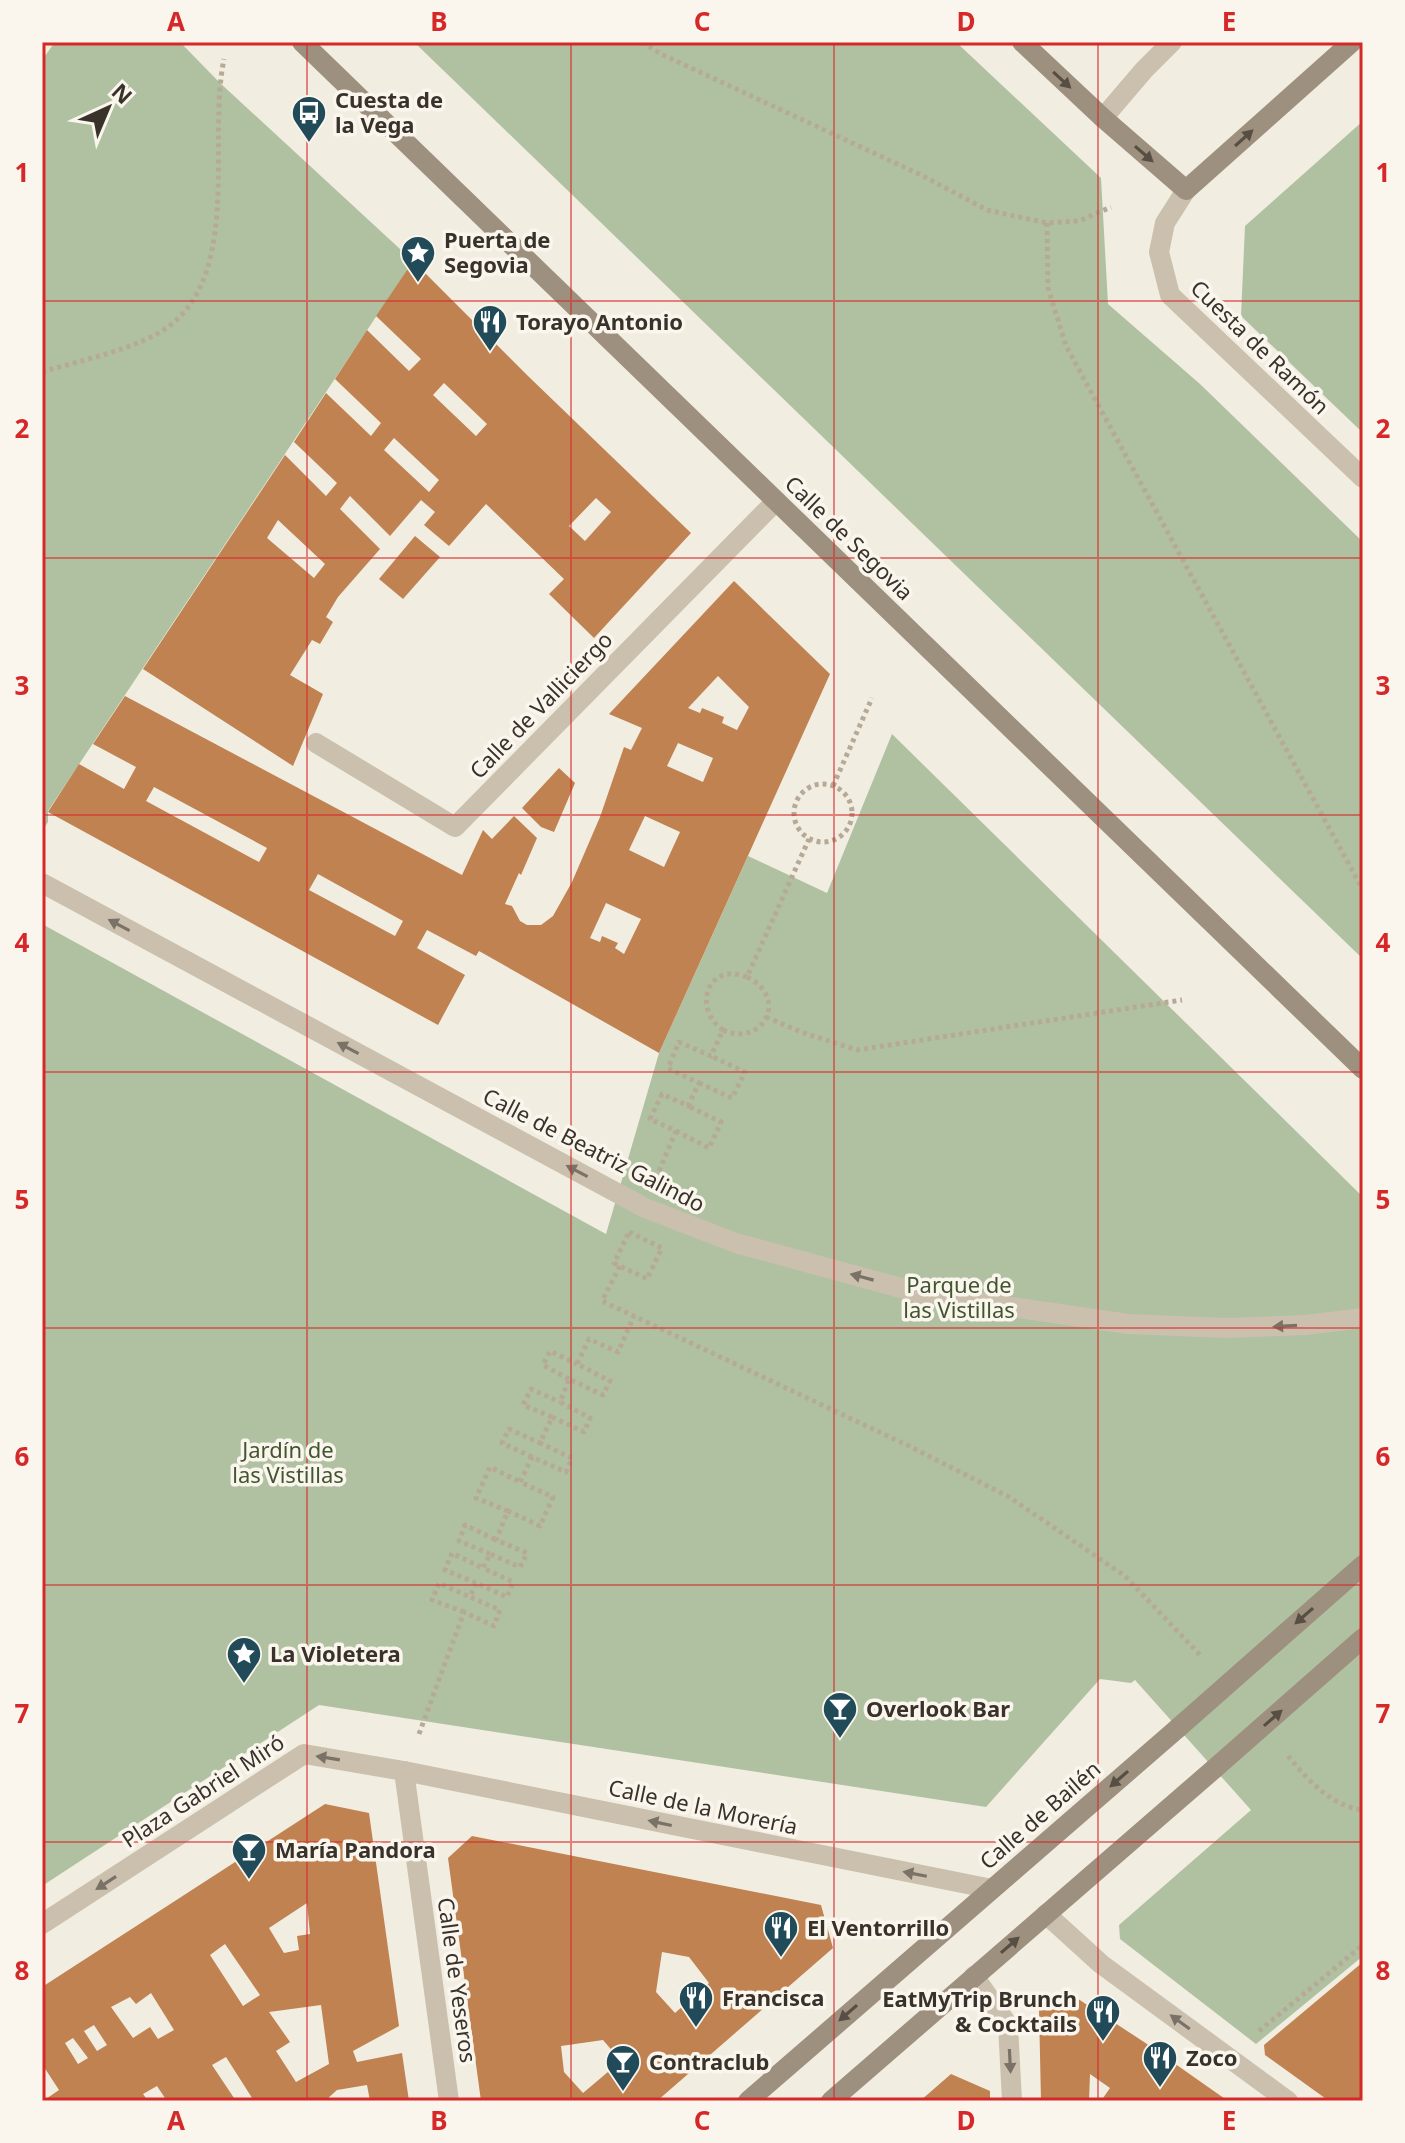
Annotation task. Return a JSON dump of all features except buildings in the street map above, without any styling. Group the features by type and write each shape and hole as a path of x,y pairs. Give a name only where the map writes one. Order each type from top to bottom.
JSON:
{"street":[{"name":"Calle de Segovia","path":"302,42 1363,1069"},
{"path":"1022,42 1186,190 1352,42"},
{"path":"1103,118 1172,42"},
{"name":"Cuesta de Ramón","path":"1186,190 1165,223 1159,252 1170,295 1363,478"},
{"name":"Calle de Valliciergo","path":"316,743 455,827 776,501"},
{"name":"Calle de Beatriz Galindo","path":"42,883 645,1208 736,1243 923,1294 1128,1324 1227,1328 1305,1325 1363,1318"},
{"name":"Calle de Bailén","path":"748,2101 1363,1565"},
{"path":"831,2101 1363,1638"},
{"name":"Plaza Gabriel Miró","path":"42,1924 304,1754 404,1771"},
{"name":"Calle de la Morería","path":"404,1771 992,1889"},
{"name":"Calle de Yeseros","path":"404,1771 449,2101"},
{"path":"1046,1914 1101,1964 1288,2101"},
{"path":"974,1976 1008,2025 1012,2101"}],"path":[{"path":"642,42 661,54 921,175 987,210 1047,223 1079,221 1111,207"},
{"path":"42,372 154,335 177,319 196,298 211,260 216,223 217,112 224,59"},
{"path":"1047,223 1048,288 1066,346 1363,890"},
{"path":"833,786 872,698"},
{"path":"816,784 833,786 844,792 849,800 852,819 849,828 834,841 824,843 809,839 794,822 795,803 807,788 816,784"},
{"path":"747,977 809,839"},
{"path":"735,972 747,977 761,984 767,993 766,1017 762,1024 745,1035 734,1036 714,1024 708,1011 707,989 724,974 735,972"},
{"path":"766,1017 857,1050 1182,1000"},
{"path":"711,1056 723,1030"},
{"path":"679,1042 745,1072 732,1098 699,1083 668,1068 679,1042"},
{"path":"688,1106 699,1083"},
{"path":"662,1094 721,1122 709,1148 676,1131 650,1119 662,1094"},
{"path":"659,1172 676,1131"},
{"path":"629,1232 662,1248 647,1279 620,1266 614,1263 629,1232"},
{"path":"620,1266 602,1301 911,1447 1009,1497 1125,1576 1210,1666"},
{"path":"577,1364 589,1339 618,1352 634,1316"},
{"path":"550,1351 577,1364 610,1381 603,1395 543,1365 550,1351"},
{"path":"560,1402 569,1379"},
{"path":"531,1389 560,1402 590,1418 584,1432 523,1405 531,1389"},
{"path":"540,1443 552,1417"},
{"path":"509,1429 540,1443 572,1458 566,1472 502,1443 509,1429"},
{"path":"520,1482 532,1457"},
{"path":"490,1467 520,1482 553,1497 540,1526 476,1498 490,1467"},
{"path":"496,1540 508,1511"},
{"path":"465,1525 496,1540 527,1553 520,1567 459,1541 465,1525"},
{"path":"452,1553 483,1568 513,1582 507,1597 445,1570 452,1553"},
{"path":"483,1568 490,1554"},
{"path":"439,1583 470,1597 500,1610 494,1626 432,1600 439,1583"},
{"path":"470,1597 476,1583"},
{"path":"404,1771 464,1612"},
{"path":"1283,1751 1314,1787 1352,1808 1363,1810"},
{"path":"1228,2057 1363,1945"}],"green space":[{"path":"55,42 180,42 219,82 413,261 48,811 48,822 42,831 42,60"},
{"path":"414,42 956,42 1101,178 1108,304 1200,384 1363,542 1363,959"},
{"path":"1363,121 1363,433 1241,316 1245,226"},
{"name":"Parque de las Vistillas","path":"892,734 1363,1197 1363,1956 1256,2044 1120,1939 1119,1925 1251,1810 1135,1680 1131,1683 1100,1679 986,1807 319,1705 42,1886 42,924 606,1234 659,1053 748,856 827,893"}],"place":[{"name":"Cuesta de la Vega","path":"309,144"},
{"name":"Puerta de Segovia","path":"418,284"},
{"name":"Torayo Antonio","path":"490,353"},
{"name":"La Violetera","path":"244,1685"},
{"name":"Overlook Bar","path":"840,1740"},
{"name":"María Pandora","path":"249,1881"},
{"name":"El Ventorrillo","path":"781,1959"},
{"name":"Francisca","path":"696,2029"},
{"name":"EatMyTrip Brunch & Cocktails","path":"1103,2043"},
{"name":"Zoco","path":"1160,2089"},
{"name":"Contraclub","path":"623,2093"}],"park label":[{"name":"Jardín de las Vistillas","path":"288,1462"}]}
